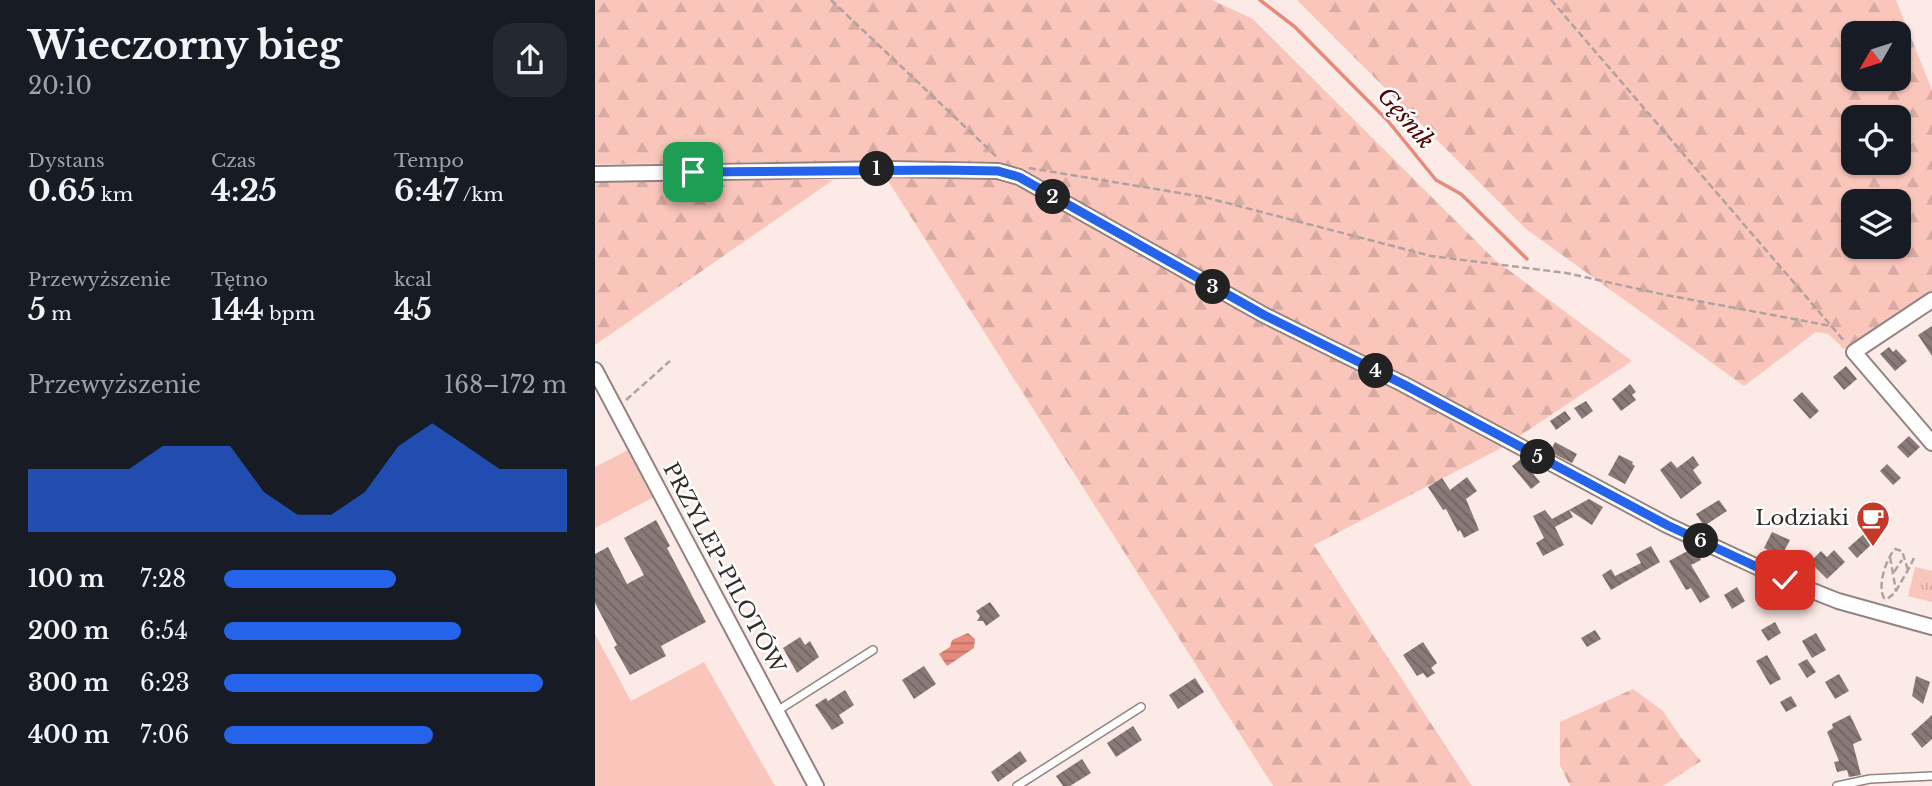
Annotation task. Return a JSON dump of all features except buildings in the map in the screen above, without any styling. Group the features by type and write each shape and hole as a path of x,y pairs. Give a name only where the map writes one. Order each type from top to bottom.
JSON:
{"street":[{"path":"595,174 890,169 1018,171 1264,315 1403,384 1667,525 1785,580 1838,601 1932,627"},
{"path":"1932,300 1854,352 1932,443"},
{"name":"PRZYLEP-PILOTÓW","path":"595,370 816,786"}],"lane":[{"path":"776,711 873,650"},
{"path":"1017,786 1141,707"},
{"path":"1837,786 1870,779 1932,776"}],"path":[{"path":"831,0 1018,171 1204,197 1431,256 1566,273 1831,326"},
{"path":"1551,0 1854,352"},
{"path":"615,409 670,362"},
{"path":"1908,570 1901,549 1895,549 1890,555 1881,594 1887,599 1896,591 1908,570 1914,558"},
{"path":"1890,555 1896,591"},
{"path":"1894,572 1903,559"}],"green space":[{"path":"595,0 1212,0 1253,19 1495,260 1632,361 1503,447 1314,545 1472,786 1273,786 876,162 595,164"},
{"path":"1297,0 1896,0 1904,21 1841,21 1841,91 1911,91 1911,38 1932,90 1932,296 1844,349 1828,334 1816,332 1744,386 1526,229"},
{"path":"595,180 833,180 595,345"},
{"path":"632,448 656,496 595,528 595,467"},
{"path":"1915,567 1932,571 1932,602 1908,596"},
{"path":"595,634 631,701 704,662 775,786 595,786"},
{"path":"1633,689 1663,711 1701,761 1663,786 1570,786 1560,765 1560,722"}],"shaded area":[{"path":"968,633 975,639 974,648 947,666 939,654 950,647 952,640"}],"waterway":[{"name":"Gęśnik","path":"1260,0 1295,27 1388,121 1436,180 1461,194 1527,259"}],"place":[{"name":"Lodziaki","path":"1873,548"}],"route":[{"path":"693,172 890,169 998,171 1019,177 1264,315 1403,384 1667,525 1785,580"}]}
